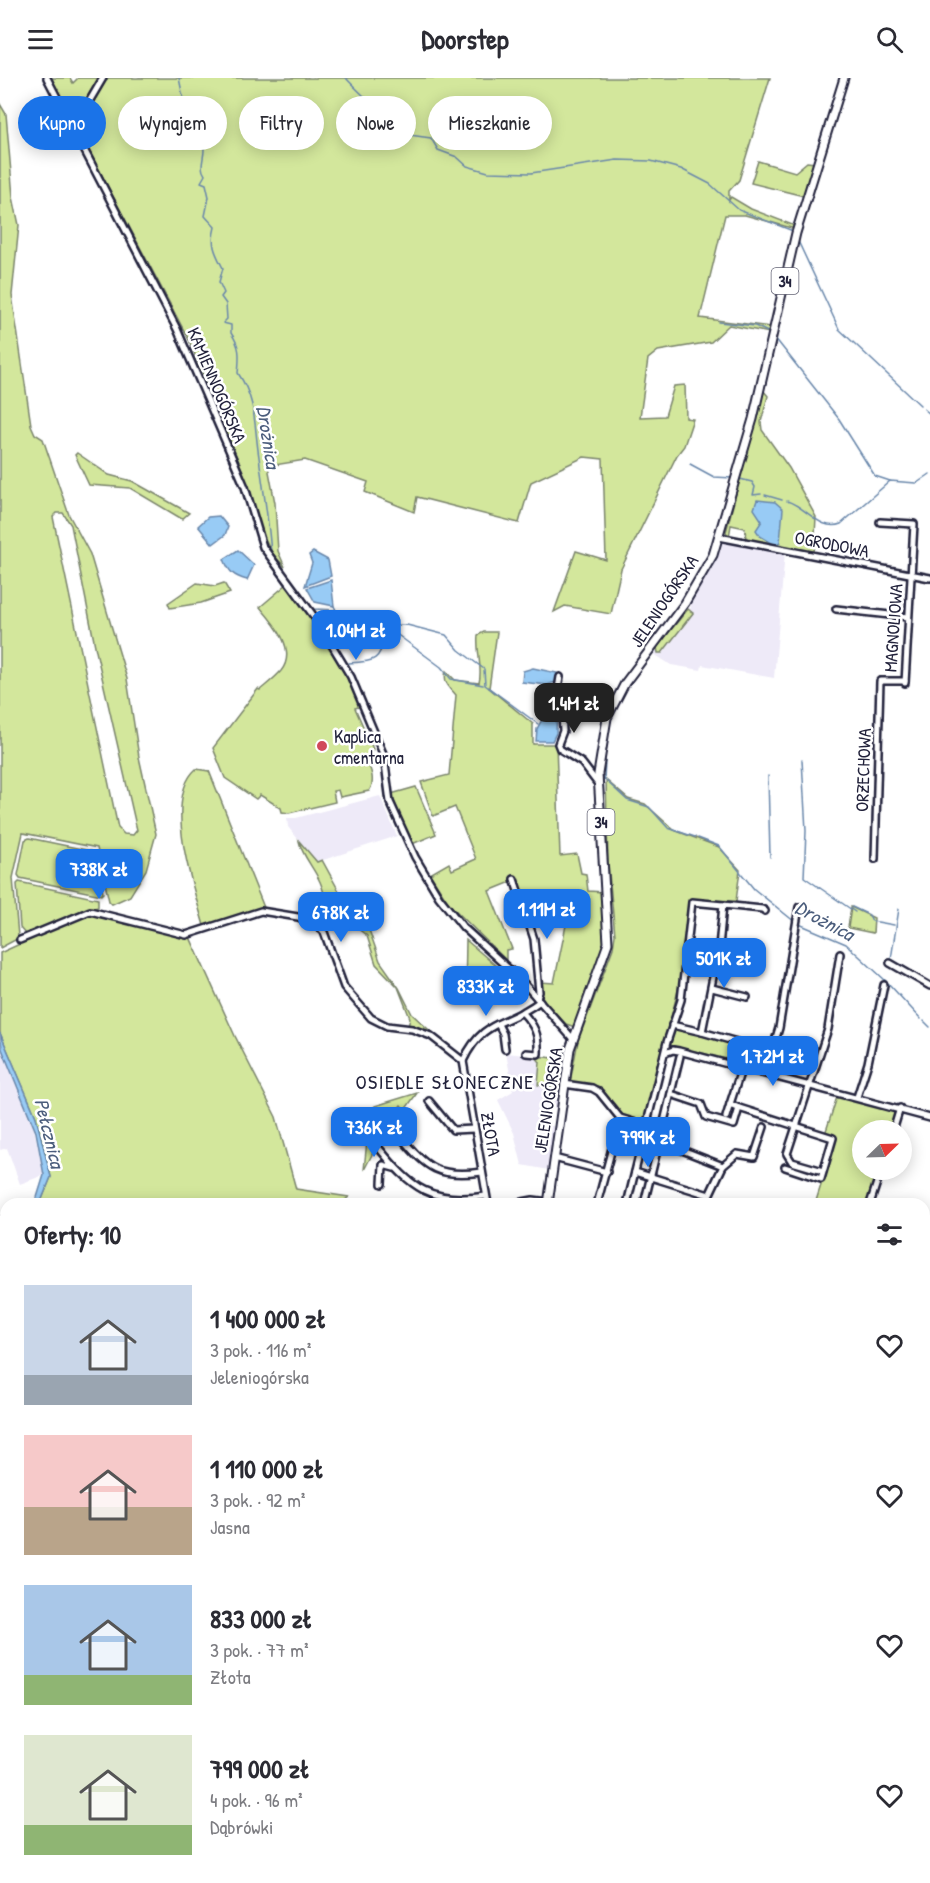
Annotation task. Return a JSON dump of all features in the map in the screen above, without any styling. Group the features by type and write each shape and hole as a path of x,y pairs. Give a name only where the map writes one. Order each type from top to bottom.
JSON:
{"main road":[{"name":"34","path":"719,537 753,419 796,233 844,78"},
{"name":"JELENIOGÓRSKA","path":"549,1198 564,1084 573,1039 604,957 609,935 598,783 601,749 612,705 697,584 719,537"}],"street":[{"name":"KAMIENNOGÓRSKA","path":"46,78 56,96"},
{"path":"92,96 103,78"},
{"name":"KAMIENNOGÓRSKA","path":"84,150 177,328 245,487 263,547 318,622 351,677 384,756 390,802 415,857 439,897 463,927 538,1000 573,1039"},
{"path":"728,508 724,531 728,538"},
{"name":"MAGNOLIOWA","path":"880,522 914,524 905,682 880,681"},
{"name":"OGRODOWA","path":"719,537 930,578"},
{"path":"836,609 908,617"},
{"path":"560,677 558,689 562,731 558,744 560,749 582,763 598,783"},
{"name":"ORZECHOWA","path":"875,859 880,681"},
{"path":"20,940 90,911 186,935 261,911 303,918 320,926 342,984 368,1015 387,1026 412,1029 431,1036 463,1061 476,1037 522,1012 538,1000 536,945 514,879"},
{"path":"628,1198 664,1054 681,1000 692,902 765,911"},
{"path":"702,1032 719,947 723,905"},
{"path":"765,1073 779,1028 799,907"},
{"path":"719,947 757,951"},
{"path":"823,1171 789,1160 787,1154 828,1029 840,954"},
{"path":"890,963 930,986"},
{"path":"857,1097 868,1063 885,985"},
{"path":"712,988 747,997"},
{"path":"522,1012 534,1026 539,1037 538,1054 526,1053"},
{"path":"498,1024 503,1034 505,1049"},
{"path":"672,1025 737,1042"},
{"path":"564,1029 572,1031 578,1028"},
{"path":"664,1054 673,1050 900,1108 930,1118"},
{"path":"645,1198 680,1056"},
{"name":"ZŁOTA","path":"463,1061 486,1196"},
{"path":"726,1117 742,1067"},
{"path":"564,1084 592,1088 599,1092 620,1118 646,1126"},
{"path":"670,1094 701,1104 706,1117 734,1125 739,1108"},
{"path":"429,1101 453,1130 474,1129"},
{"path":"730,1104 833,1138 821,1179 785,1167"},
{"path":"896,1120 900,1108"},
{"path":"599,1198 620,1118"},
{"path":"708,1198 723,1166 737,1154 754,1157 764,1127"},
{"path":"400,1136 423,1162 435,1170 454,1175 482,1172"},
{"path":"659,1141 723,1166"},
{"path":"378,1147 414,1186 441,1198"},
{"path":"554,1158 607,1172"},
{"path":"382,1184 383,1165 396,1169"},
{"path":"635,1172 709,1195"},
{"path":"872,1198 877,1180"},
{"path":"472,1198 486,1196"}],"shaded area":[{"path":"723,540 785,552 774,678 702,665 701,670 671,665 654,654 652,650 684,610 691,608 690,600"},
{"path":"380,796 397,836 317,862 288,827 287,818 296,818"},
{"path":"0,1046 32,1120 44,1175 20,1184 7,1148 0,1150"},
{"path":"506,1053 535,1056 540,1062 538,1085 560,1089 557,1108 537,1105 539,1115 542,1117 541,1126 554,1126 549,1170 522,1165 514,1133 498,1100 513,1091"}],"green space":[{"path":"50,78 70,78 73,83 78,78 101,78 90,96 59,96"},
{"path":"104,78 770,78 739,180 729,191 729,200 731,197 751,209 795,226 795,229 745,215 725,215 700,318 771,327 770,333 729,325 711,342 658,351 648,359 640,417 665,416 674,386 685,385 686,418 693,419 684,446 677,455 621,569 611,614 565,606 554,612 576,551 606,560 603,459 584,457 531,482 519,523 417,497 414,512 365,492 368,482 305,460 268,466 275,503 278,551 285,567 273,554 262,533 243,472 189,340 89,150 106,150 106,96 94,96"},
{"path":"0,104 6,114 13,197 19,225 12,295 31,425 35,434 43,439 69,515 90,554 127,679 139,757 156,834 146,870 130,896 112,904 109,901 97,848 23,833 13,878 18,936 17,939 0,948","holes":["57,513 63,513 71,525 96,651 137,830 133,835 124,834 118,828 53,517"]},
{"path":"758,161 795,172 807,162 815,163 804,196 751,183"},
{"path":"763,390 768,396 761,422 762,430 789,468 816,517 814,554 746,540 745,528 731,525 729,537 726,532"},
{"path":"77,453 109,475 132,481 189,513 182,519 130,488 89,485 75,455"},
{"path":"197,583 215,586 224,583 230,593 201,603 170,608 168,603"},
{"path":"287,584 327,643 354,690 362,706 355,708 373,749 366,762 372,776 369,791 340,797 338,790 333,791 335,802 289,813 282,812 281,808 260,795 256,799 225,778 213,748 258,689 260,690 276,676 286,663 287,654 282,637 260,607"},
{"path":"688,609 693,613 662,653 658,653 657,647"},
{"path":"484,632 497,632 489,688 533,724 533,744 556,744 560,856 577,854 581,873 586,874 588,891 604,892 605,943 575,1027 566,1024 540,997 540,982 554,983 570,906 529,918 516,880 489,891 512,949 506,950 506,960 450,905 430,874 449,863 452,870 476,859 455,807 433,816 421,782 449,775 456,695 449,687 445,675 446,671 455,680 479,683 478,635"},
{"path":"196,769 209,771 265,910 205,929 188,869 181,823 186,783"},
{"path":"606,780 628,799 645,804 674,830 719,847 740,870 736,901 690,899 682,974 646,1119 639,1122 618,1113 598,1086 570,1082 578,1041 613,948 615,935 608,863"},
{"path":"416,787 436,834 412,844 391,794"},
{"path":"29,838 91,851 95,855 103,893 101,895 20,878 18,875 25,840"},
{"path":"299,841 317,862 322,860 339,891 357,906 368,927 380,961 399,988 412,1014 442,1042 408,1027 410,1018 398,987 376,964 367,936 325,902 321,884"},
{"path":"19,882 98,899 98,907 75,913 26,935 20,928 17,884"},
{"path":"851,907 874,918 873,933 848,928"},
{"path":"90,912 189,935 235,1036 276,1117 296,1189 349,1197 42,1198 51,1177 36,1117 0,1033 0,953"},
{"path":"466,940 502,971 478,981 465,998"},
{"path":"675,1028 740,1044 735,1061 669,1045"},
{"path":"535,1056 563,1059 560,1089 538,1085 540,1062"},
{"path":"417,1093 405,1110 401,1105 387,1124 382,1120 376,1129 378,1143 364,1170 370,1111 375,1106"},
{"path":"838,1094 900,1108 896,1120 852,1120 852,1180 878,1180 873,1198 817,1198 836,1138 825,1134"}],"water":[{"path":"757,500 775,502 783,509 780,542 775,545 760,536 756,530 762,521 754,509"},
{"path":"219,516 228,527 225,535 213,544 198,526 208,517"},
{"path":"238,550 254,565 247,580 232,573 224,559"},
{"path":"313,552 328,560 331,576 305,586 312,563 309,555"},
{"path":"331,580 334,606 315,602 307,588"},
{"path":"533,668 557,673 556,682 547,685 522,682 523,671"},
{"path":"553,699 557,703 556,733 552,741 536,741 537,729"},
{"path":"0,1033 36,1117 51,1177 42,1198 37,1198 44,1175 36,1132 2,1049"}],"waterway":[{"name":"Drożnica","path":"179,78 183,97 193,109 190,115 199,126 203,144 202,166 205,175 201,182 206,184 209,197 205,216 215,227 213,244 223,268 219,282 224,293 221,297 226,304 227,319 223,323 231,325 231,333 239,351 238,373 249,394 254,414 271,554"},
{"path":"346,78 379,111 395,133 431,138 438,150 457,157 467,166 488,172 531,173 617,160 651,161 681,169 710,184 739,210 793,231"},
{"path":"798,241 839,329 920,405"},
{"path":"719,322 755,326 770,333"},
{"path":"775,338 839,419 875,476 890,481"},
{"path":"924,409 930,414"},
{"path":"690,464 714,477 733,478"},
{"path":"917,483 930,474"},
{"path":"740,479 752,482 755,487 753,495 761,494"},
{"path":"787,501 820,522 833,526 841,524 890,481 916,483"},
{"path":"765,495 782,500"},
{"name":"Drożnica","path":"287,575 313,609 336,610 334,606"},
{"name":"Drożnica","path":"340,612 363,626 407,625 446,635 459,650 484,669 485,685 538,724"},
{"path":"349,663 374,659 380,652 385,637 395,633 441,667 451,679 483,685"},
{"name":"Drożnica","path":"560,744 573,754"},
{"path":"604,780 605,760"},
{"path":"802,760 806,831 804,877 855,912"},
{"path":"768,776 770,857"},
{"name":"Drożnica","path":"603,778 627,800 649,807 668,828 695,837"},
{"name":"Drożnica","path":"698,838 719,846 754,889 795,922"},
{"path":"852,907 869,915 872,921 894,925"},
{"path":"899,909 891,959 929,982"},
{"name":"Drożnica","path":"799,924 846,944 886,981"},
{"name":"Drożnica","path":"888,983 921,1019"},
{"name":"Drożnica","path":"924,1021 930,1027"}],"place":[{"name":"Kaplica cmentarna","path":"322,746"}],"district":[{"name":"OSIEDLE SŁONECZNE","path":"445,1081"}],"water label":[{"name":"Pełcznica","path":"50,1133"}]}
